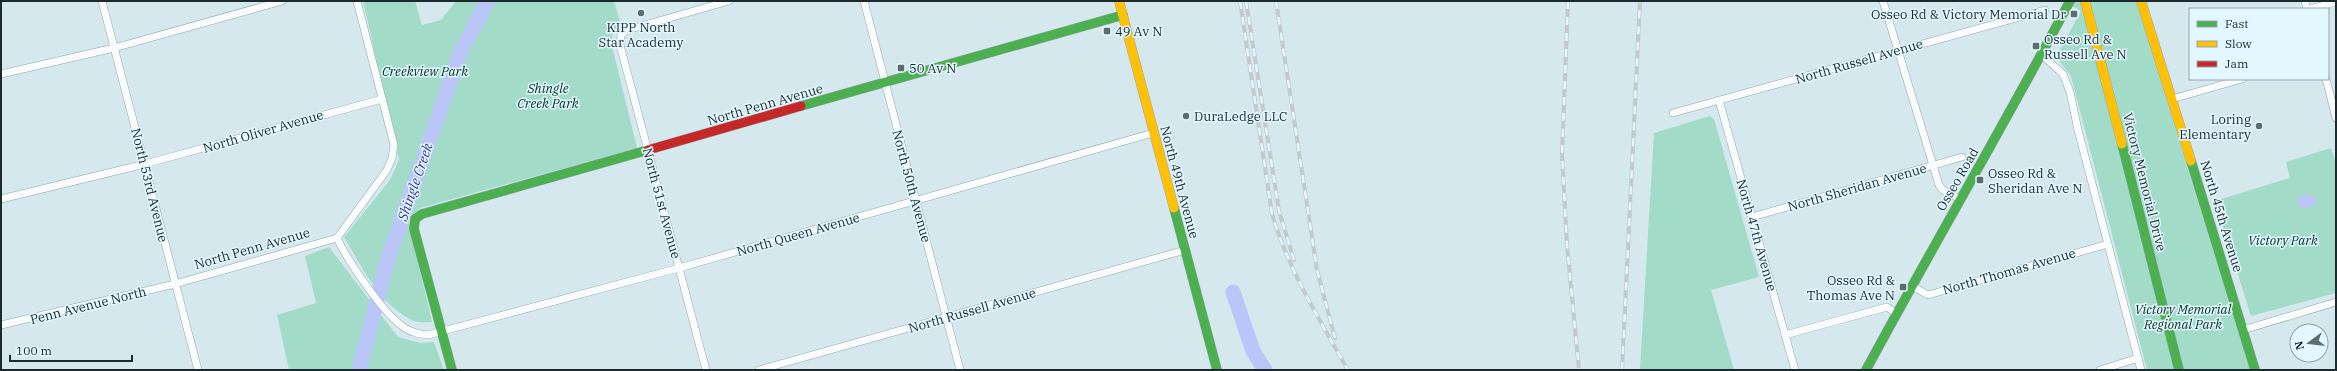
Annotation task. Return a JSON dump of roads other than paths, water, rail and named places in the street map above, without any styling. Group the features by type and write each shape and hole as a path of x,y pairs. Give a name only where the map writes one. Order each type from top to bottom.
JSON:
{"street":[{"name":"North 53rd Avenue","path":"102,1 198,370"},
{"path":"1,74 114,48 282,1"},
{"path":"336,238 381,180 392,158 394,145 357,1"},
{"name":"North 51st Avenue","path":"706,370 620,45 621,35 627,30 729,1"},
{"name":"North 50th Avenue","path":"864,1 960,370"},
{"name":"North 49th Avenue","path":"1119,1 1185,250 1214,369"},
{"path":"1883,1 1939,185 1943,190 1960,199"},
{"name":"Osseo Road","path":"1866,370 1960,199 2042,55 2070,1"},
{"name":"Victory Memorial Drive","path":"2085,1 2179,370"},
{"name":"North 45th Avenue","path":"2141,1 2255,370"},
{"path":"2314,8 2336,2"},
{"name":"North Russell Avenue","path":"1673,113 2046,10"},
{"name":"North Penn Avenue","path":"442,332 414,229 415,219 422,214 1123,15"},
{"path":"2042,55 2063,74 2070,92 2078,130 2141,370"},
{"path":"2172,99 2238,80"},
{"path":"2326,80 2336,118"},
{"name":"North Oliver Avenue","path":"1,199 145,164 382,99"},
{"name":"North 47th Avenue","path":"1719,100 1795,370"},
{"name":"North Queen Avenue","path":"336,238 362,279 392,317 410,332 428,335 680,268 1153,133"},
{"name":"North Sheridan Avenue","path":"1752,217 1962,157"},
{"name":"North Penn Avenue","path":"175,284 336,238"},
{"name":"North Thomas Avenue","path":"1912,286 1928,295 2108,244"},
{"name":"North Russell Avenue","path":"759,370 1185,250"},
{"name":"Penn Avenue North","path":"1,326 175,284"},
{"path":"2243,330 2336,302"},
{"path":"1785,335 1887,307 1897,314"},
{"path":"442,332 452,370"},
{"path":"2100,370 2138,358"}],"water":[{"path":"2307,194 2318,200 2316,205 2300,209 2297,197"}],"waterway":[{"name":"Shingle Creek","path":"359,370 388,258 461,51 488,1"},
{"path":"1233,292 1253,351 1265,370"}],"railway":[{"path":"1240,1 1272,214 1296,275 1348,370"},
{"path":"1246,1 1279,211 1294,260"},
{"path":"1276,1 1317,270 1335,338"},
{"path":"1568,1 1562,154 1567,245 1579,370"},
{"path":"1622,370 1640,1"}],"place":[{"name":"KIPP North Star Academy","path":"641,13"},
{"name":"Osseo Rd & Victory Memorial Dr","path":"2074,14"},
{"name":"49 Av N","path":"1107,31"},
{"name":"Osseo Rd & Russell Ave N","path":"2036,46"},
{"name":"50 Av N","path":"901,68"},
{"name":"DuraLedge LLC","path":"1186,116"},
{"name":"Loring Elementary","path":"2259,126"},
{"name":"Osseo Rd & Sheridan Ave N","path":"1980,180"},
{"name":"Osseo Rd & Thomas Ave N","path":"1903,287"}],"park label":[{"name":"Creekview Park","path":"425,71"},
{"name":"Shingle Creek Park","path":"548,96"},
{"name":"Victory Park","path":"2283,240"},
{"name":"Victory Memorial Regional Park","path":"2183,316"}]}
